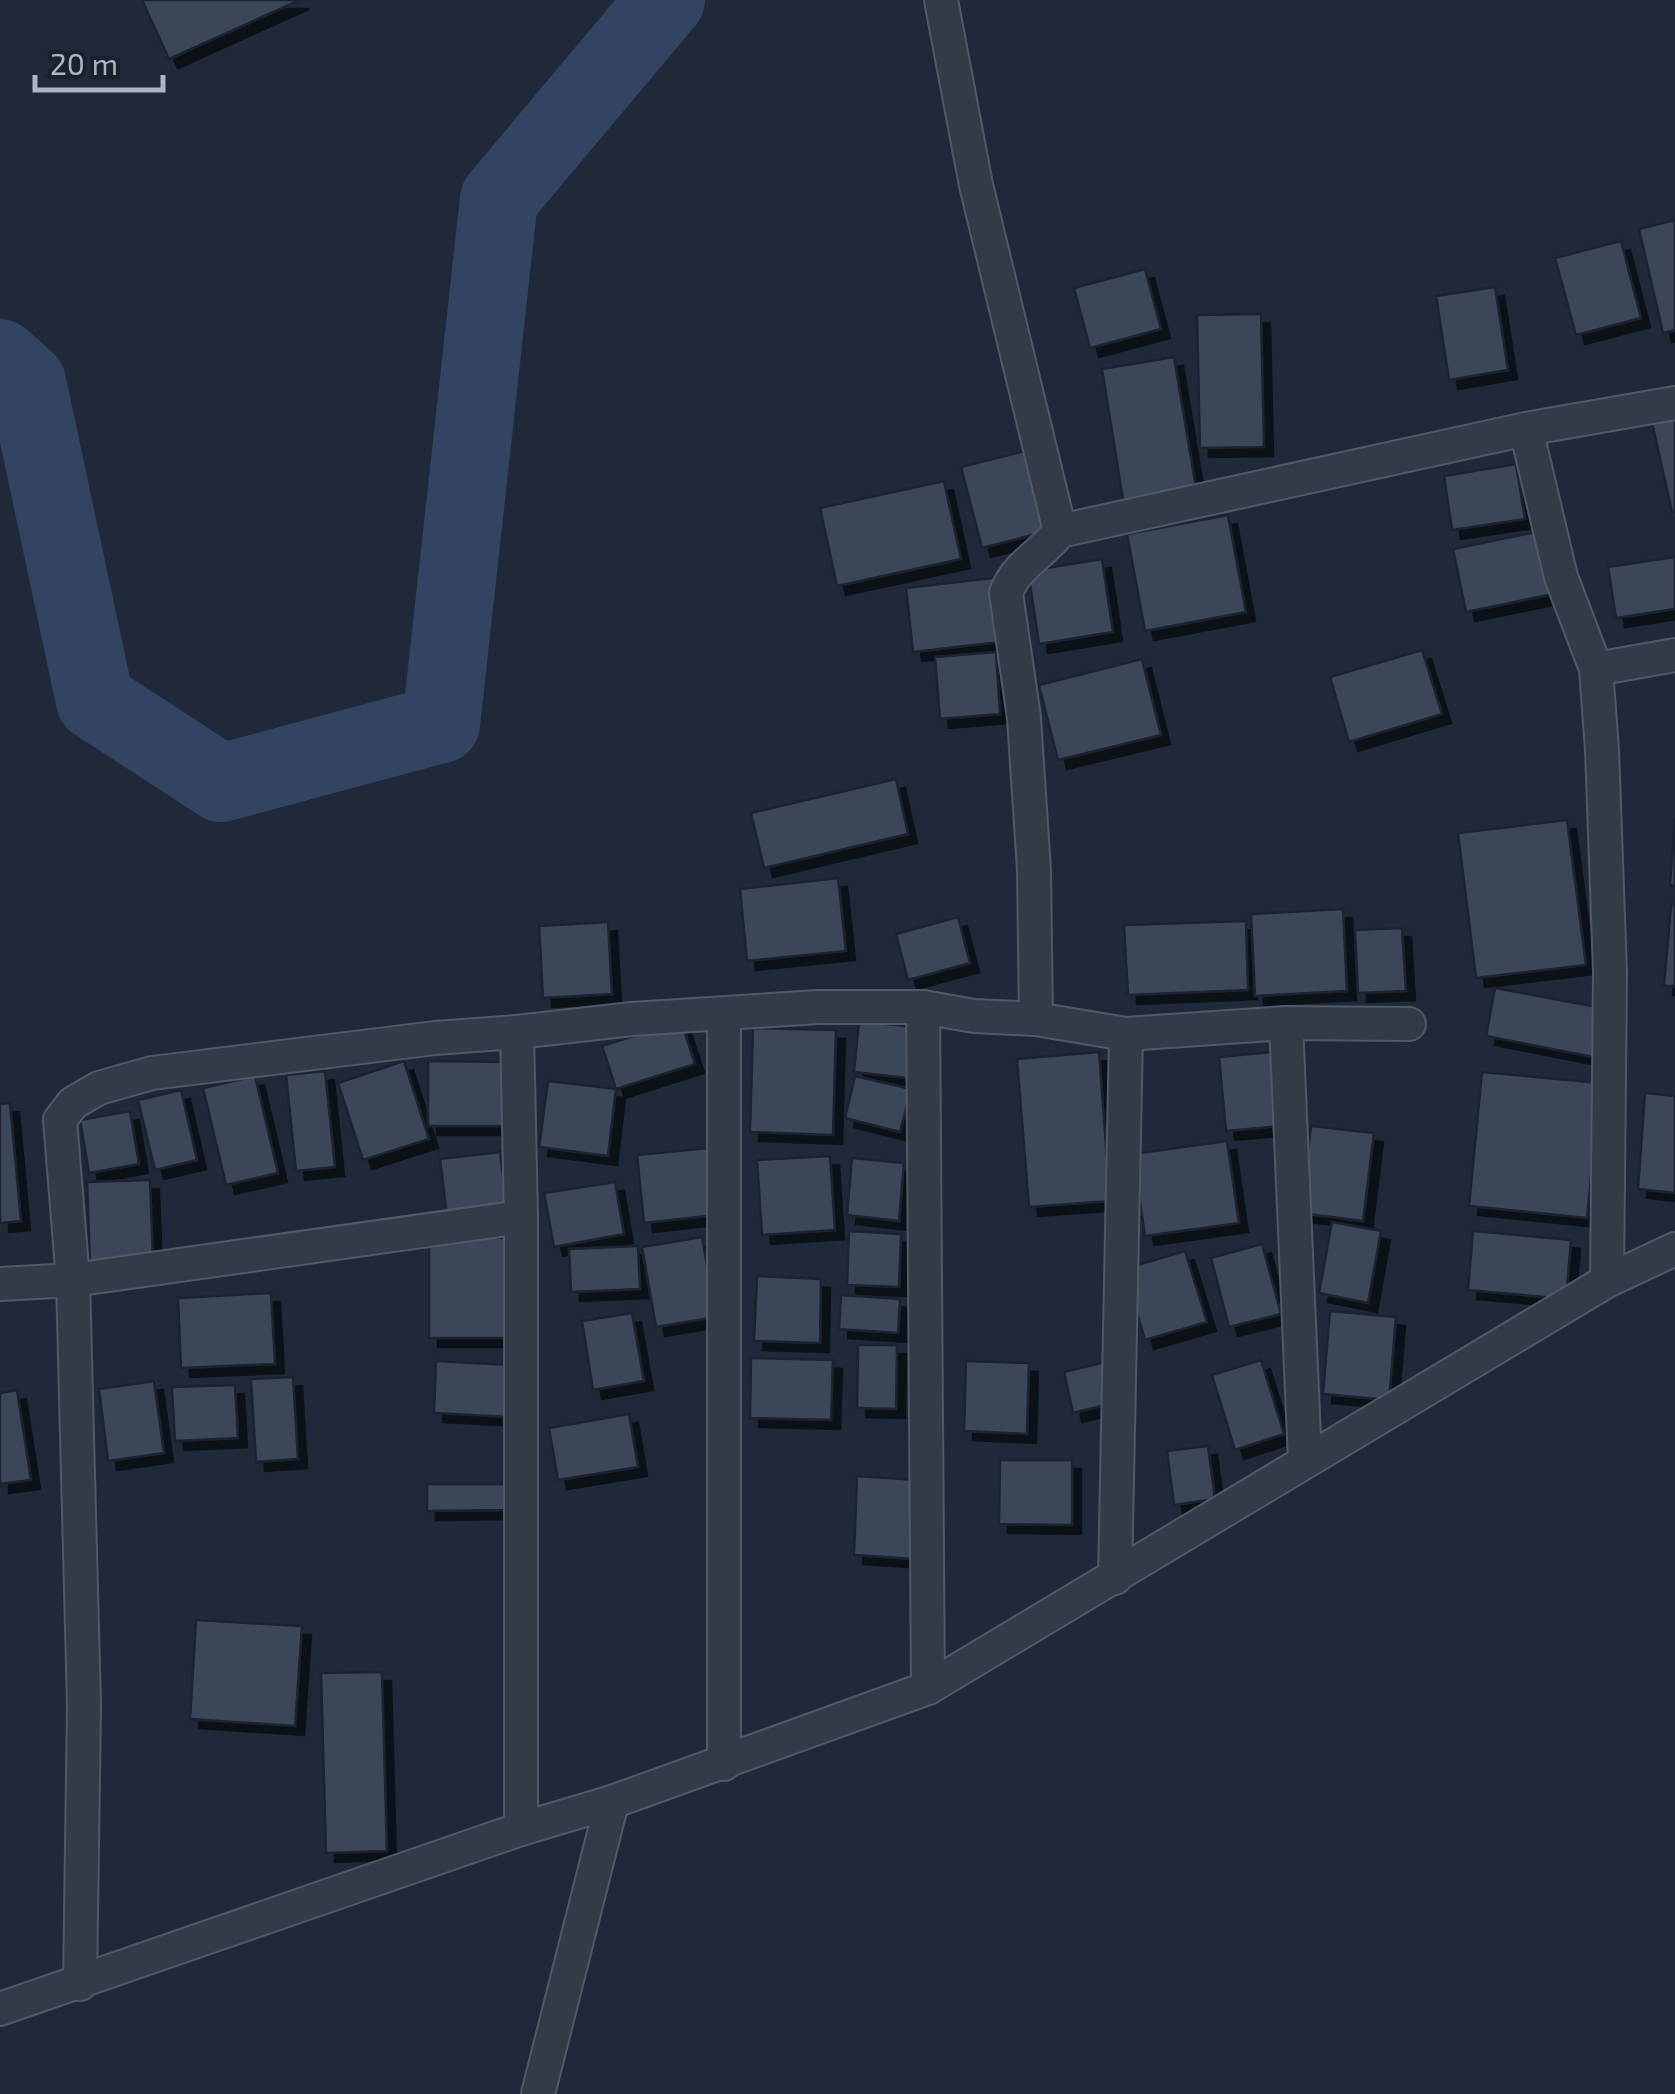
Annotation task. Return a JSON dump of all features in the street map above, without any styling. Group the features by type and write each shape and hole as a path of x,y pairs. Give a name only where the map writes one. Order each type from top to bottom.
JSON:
{"street":[{"path":"941,0 976,185 1060,531"},
{"path":"1036,1019 1034,870 1025,737 1006,593 1012,576 1047,548 1060,531 1526,429 1675,403"},
{"path":"1526,429 1562,577 1596,669 1610,972 1606,1281"},
{"path":"1596,669 1675,654"},
{"path":"80,1984 84,1706 72,1280 60,1120 74,1103 99,1088 152,1072 436,1038 632,1019 818,1007 923,1007 974,1016 1036,1019 1126,1034 1286,1023 1410,1024"},
{"path":"923,1007 928,1688"},
{"path":"724,1015 724,1764"},
{"path":"1286,1023 1306,1462"},
{"path":"516,1032 521,1217 520,1829"},
{"path":"1115,1578 1126,1034"},
{"path":"0,1284 72,1280 393,1238 521,1217"},
{"path":"0,2009 520,1829 724,1764 928,1688 1606,1281 1675,1249"},
{"path":"538,2094 612,1802"}],"building":[{"path":"142,0 300,0 169,59"},
{"path":"1675,220 1675,330 1663,333 1639,229"},
{"path":"1621,241 1641,318 1576,335 1555,258"},
{"path":"1145,269 1161,329 1090,348 1074,288"},
{"path":"1495,287 1508,370 1449,380 1436,296"},
{"path":"1261,314 1264,447 1200,448 1197,315"},
{"path":"1174,357 1196,488 1123,500 1102,369"},
{"path":"1675,413 1675,512 1672,512 1651,418"},
{"path":"1037,448 1056,529 982,548 961,467"},
{"path":"1516,464 1525,519 1452,530 1444,476"},
{"path":"944,481 961,559 837,586 820,508"},
{"path":"1228,515 1246,612 1145,631 1127,534"},
{"path":"1550,529 1563,592 1466,612 1453,549"},
{"path":"1675,557 1675,609 1616,618 1608,567"},
{"path":"1102,559 1113,632 1039,644 1028,571"},
{"path":"1002,577 1009,641 913,652 906,588"},
{"path":"1422,650 1442,714 1349,742 1330,677"},
{"path":"996,652 1000,714 940,719 935,657"},
{"path":"1142,659 1161,735 1058,760 1039,685"},
{"path":"896,779 908,834 764,868 751,813"},
{"path":"1675,817 1675,886 1670,885"},
{"path":"1567,820 1586,965 1476,978 1458,833"},
{"path":"838,878 846,951 747,961 740,889"},
{"path":"1671,905 1675,905 1675,986 1664,986"},
{"path":"1343,909 1347,991 1255,996 1251,914"},
{"path":"958,917 970,963 908,980 896,934"},
{"path":"1246,921 1248,990 1128,995 1124,925"},
{"path":"608,922 612,994 543,998 539,926"},
{"path":"1402,928 1406,991 1358,993 1355,930"},
{"path":"1495,988 1602,1008 1593,1057 1486,1036"},
{"path":"681,1021 695,1064 616,1089 602,1046"},
{"path":"859,1021 914,1027 908,1078 854,1072"},
{"path":"753,1028 836,1030 833,1135 750,1132"},
{"path":"1099,1052 1110,1201 1029,1207 1017,1059"},
{"path":"1273,1052 1279,1126 1226,1131 1219,1057"},
{"path":"404,1061 429,1139 363,1160 338,1083"},
{"path":"428,1061 506,1062 505,1126 428,1126"},
{"path":"325,1071 335,1167 296,1171 286,1075"},
{"path":"1482,1072 1600,1083 1587,1218 1469,1206"},
{"path":"255,1076 278,1173 226,1185 203,1088"},
{"path":"855,1076 911,1089 900,1132 845,1118"},
{"path":"548,1081 616,1089 608,1156 539,1147"},
{"path":"181,1090 197,1160 155,1170 138,1100"},
{"path":"1645,1093 1675,1096 1675,1193 1638,1189"},
{"path":"10,1103 21,1221 0,1223 0,1104"},
{"path":"130,1111 139,1164 89,1173 80,1120"},
{"path":"1311,1126 1374,1133 1363,1221 1300,1213"},
{"path":"1227,1141 1239,1223 1145,1236 1133,1154"},
{"path":"709,1148 716,1215 644,1223 637,1155"},
{"path":"500,1152 507,1208 447,1216 440,1159"},
{"path":"830,1156 835,1230 762,1235 757,1160"},
{"path":"852,1158 904,1163 899,1221 847,1215"},
{"path":"150,1180 153,1261 90,1264 87,1182"},
{"path":"615,1182 624,1234 554,1247 544,1193"},
{"path":"1332,1222 1381,1231 1368,1303 1319,1293"},
{"path":"849,1231 901,1234 899,1287 847,1285"},
{"path":"1473,1231 1571,1240 1566,1299 1468,1290"},
{"path":"429,1237 515,1238 515,1338 429,1338"},
{"path":"702,1237 716,1317 656,1327 642,1247"},
{"path":"1262,1244 1281,1314 1229,1327 1211,1258"},
{"path":"638,1246 640,1289 571,1292 569,1249"},
{"path":"1185,1251 1207,1322 1145,1340 1124,1269"},
{"path":"757,1276 821,1279 820,1343 754,1341"},
{"path":"271,1293 275,1364 181,1368 178,1298"},
{"path":"841,1295 900,1299 898,1333 839,1329"},
{"path":"1330,1311 1396,1317 1389,1400 1323,1394"},
{"path":"632,1313 644,1381 593,1390 582,1321"},
{"path":"858,1345 897,1345 896,1409 857,1408"},
{"path":"751,1358 833,1360 831,1420 750,1418"},
{"path":"1261,1360 1284,1434 1235,1450 1212,1375"},
{"path":"436,1361 511,1365 509,1417 434,1413"},
{"path":"966,1361 1029,1363 1027,1434 964,1431"},
{"path":"1105,1362 1113,1403 1073,1413 1064,1372"},
{"path":"293,1377 298,1459 256,1462 251,1379"},
{"path":"154,1381 164,1453 108,1461 99,1389"},
{"path":"235,1385 238,1438 175,1441 172,1387"},
{"path":"17,1390 31,1480 0,1484 0,1393"},
{"path":"629,1414 638,1467 558,1480 549,1428"},
{"path":"1208,1446 1215,1499 1174,1505 1167,1451"},
{"path":"1000,1460 1072,1460 1072,1525 999,1524"},
{"path":"857,1476 917,1480 913,1559 854,1555"},
{"path":"427,1484 508,1484 508,1510 427,1511"},
{"path":"196,1620 302,1626 295,1726 190,1719"},
{"path":"382,1672 387,1851 326,1853 321,1673"}],"waterway":[{"path":"0,358 27,382 95,701 221,783 441,724 499,199 666,0"}]}
